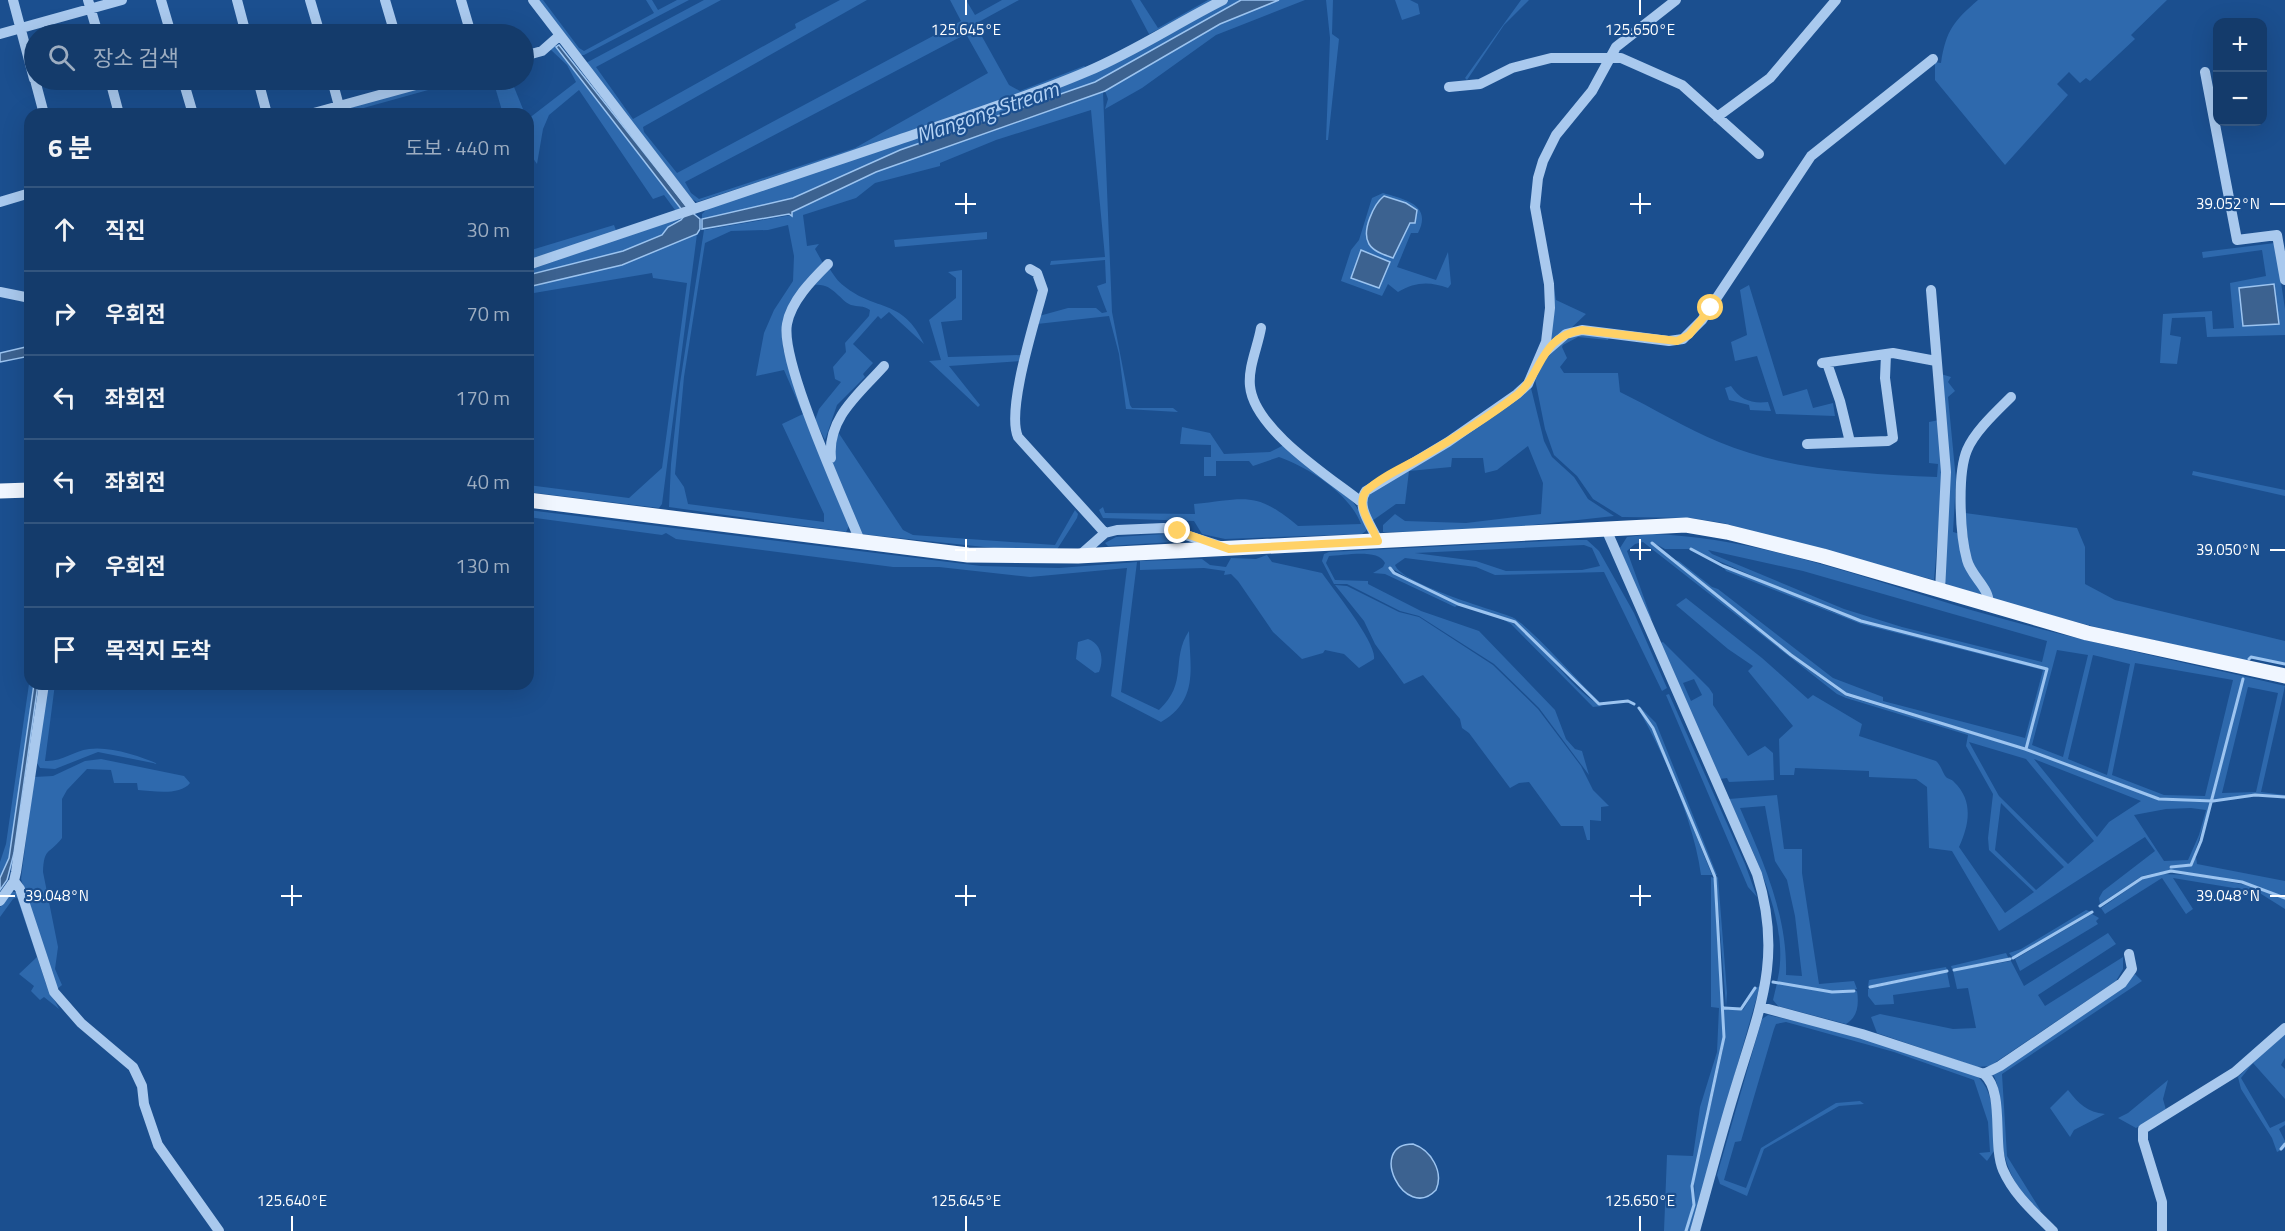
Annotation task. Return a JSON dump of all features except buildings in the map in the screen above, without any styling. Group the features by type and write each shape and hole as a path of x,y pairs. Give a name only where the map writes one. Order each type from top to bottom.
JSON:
{"main road":[{"path":"0,491 24,490"},
{"path":"534,501 997,557 1229,549 1651,525 1707,527 1823,556 2088,633 2285,676"}],"street":[{"path":"13,0 24,39"},
{"path":"33,24 90,5 122,0"},
{"path":"161,0 168,24"},
{"path":"237,0 243,24"},
{"path":"310,0 317,24"},
{"path":"385,0 392,24"},
{"path":"461,0 468,24"},
{"path":"533,0 692,207"},
{"path":"534,263 670,219 692,207 744,192 1036,92 1115,59 1223,0"},
{"path":"1360,501 1373,484 1448,441 1528,384 1542,354 1550,308 1548,275 1534,207 1538,178 1556,135 1592,91 1608,56 1616,47 1676,0"},
{"path":"1717,117 1770,78 1836,0"},
{"path":"90,5 95,24"},
{"path":"0,34 24,27"},
{"path":"534,53 542,51 559,36"},
{"path":"1449,87 1480,84 1512,69 1551,58 1608,56 1628,60 1682,85 1759,154"},
{"path":"1542,354 1566,334 1582,330 1669,341 1677,341 1689,335 1711,308 1811,156 1826,141 1933,59"},
{"path":"2205,72 2236,240 2277,235 2285,280"},
{"path":"38,90 42,108"},
{"path":"113,90 117,108"},
{"path":"186,90 191,108"},
{"path":"261,90 265,108"},
{"path":"335,90 339,106"},
{"path":"332,108 387,90"},
{"path":"0,202 24,195"},
{"path":"828,264 797,301 787,322 786,339 801,392 860,541"},
{"path":"1030,269 1036,273 1043,290 1017,397 1015,428 1018,437 1105,533"},
{"path":"1931,290 1946,472 1940,591"},
{"path":"0,292 24,297"},
{"path":"1262,328 1250,377 1257,410 1280,435 1360,501 1378,541"},
{"path":"1850,441 1840,401 1825,363 1886,354 1914,355 1936,361"},
{"path":"1807,444 1888,441 1893,438 1885,378 1886,354"},
{"path":"832,470 830,444 837,420 884,366"},
{"path":"1989,604 1988,594 1967,561 1963,521 1963,469 1971,441 2011,397"},
{"path":"1078,556 1105,533 1117,530 1164,528 1229,549"},
{"path":"1606,529 1759,880 1770,935 1769,967 1761,1007 1695,1231"},
{"path":"0,901 14,881 43,690"},
{"path":"14,881 20,889 54,992 81,1023 133,1067 142,1086 144,1104 158,1145 219,1231"},
{"path":"1984,1074 2000,1066 2122,983 2132,969 2129,954"},
{"path":"1761,1007 1884,1040 1984,1074 1993,1087 1998,1151 2003,1170 2021,1200 2053,1231"},
{"path":"2162,1231 2162,1202 2143,1140 2143,1130 2235,1072 2285,1028"}],"shaded area":[{"path":"538,0 543,0 579,48 584,51 654,13 646,0 652,0 658,10 677,0 689,0 584,55 580,55"},
{"path":"704,0 721,0 596,67 633,119 796,28 795,24 840,0 867,0 643,127 644,132 677,173 961,21 950,0 966,0 975,15 1002,0 1019,0 975,24 1009,85 1020,91 1084,66 1087,68 1015,97 697,202 692,199 586,63","holes":["966,34 988,73 855,148 699,199 691,193 685,182"]},
{"path":"1131,0 1140,0 1158,28 1208,0 1217,0 1149,34"},
{"path":"1227,0 1241,0 1095,82 900,150 793,198 702,219 702,214 708,208 1037,94"},
{"path":"1241,0 1279,0 1220,24 1105,91 876,172 792,212 792,216 789,214 702,229 702,219 793,198 900,150 1095,82"},
{"path":"1279,0 1305,0 1216,35 1142,88 1105,109 1108,99 1105,91 1220,24"},
{"path":"1326,0 1333,0 1332,34 1339,39 1328,140 1326,140 1330,38"},
{"path":"1395,0 1410,0 1418,4 1420,14 1402,20"},
{"path":"1521,0 1529,0 1504,25 1467,80 1465,78"},
{"path":"1978,0 2167,0 2131,35 2135,39 2090,81 2086,78 2080,83 2069,72 2057,84 2068,95 2005,165 1935,80 1935,62 1941,63 1952,27"},
{"path":"554,44 682,210 675,210 664,195 653,199 579,90 549,115 543,129 537,164 534,160 534,114 576,82 567,65 550,49"},
{"path":"559,45 687,207 682,210 556,47"},
{"path":"413,90 428,90 364,108 346,108"},
{"path":"496,90 515,90 523,108 501,108"},
{"path":"1103,92 1112,312 1130,405 1132,408 1173,408 1178,412 1126,409 1119,354 1109,316 1037,324 1039,316 1068,308 1096,308 1102,313 1107,312 1097,286 1106,283 1105,260 1050,265 1051,261 1105,257 1091,110 996,140 940,163 940,166 875,183 856,198 803,215 807,246 819,244 815,249 824,265 799,293 787,311 784,322 783,349 849,526 846,532 669,507 671,464 680,383 704,230 792,215 792,212 876,172","holes":["788,225 794,256 793,281 774,310 764,333 756,376 784,370 803,414 782,424 824,514 824,522 688,504 684,487 675,474 684,377 705,243 731,231 768,230"]},
{"path":"1383,193 1414,204 1422,215 1418,233 1411,233 1397,267 1436,280 1448,252 1451,284 1448,288 1435,284 1422,284 1410,286 1398,292 1388,284 1382,296 1341,281 1351,250 1359,240 1372,198"},
{"path":"1384,196 1406,203 1417,210 1415,223 1410,223 1393,258 1374,249 1367,239 1370,218 1376,205"},
{"path":"1537,204 1539,204 1556,300 1586,314 1568,331 1548,342 1552,314"},
{"path":"689,210 700,219 700,229 697,234 622,265 534,286 534,273 623,251 662,235 668,227 681,220"},
{"path":"682,218 671,224 662,235 623,251 534,273 534,264"},
{"path":"614,225 617,233 534,261 534,249"},
{"path":"987,232 987,239 895,247 894,240"},
{"path":"697,234 662,504 659,508 534,493 534,486 629,498 662,468 687,283 653,278 652,273 534,293 534,286 622,265"},
{"path":"2275,243 2285,309 2285,335 2207,337 2205,317 2172,318 2170,335 2181,337 2177,364 2160,363 2163,314 2212,311 2213,329 2234,328 2230,283 2266,276 2262,250 2203,258 2202,252"},
{"path":"1361,250 1390,262 1379,288 1351,278"},
{"path":"829,268 840,282 856,294 888,307 907,319 916,329 924,344 889,312 881,319 878,316 853,344 873,363 863,374 865,377 837,405 825,440 815,420 819,409 841,382 835,379 833,367 846,352 845,343 869,316 870,310 851,305 827,287 815,285"},
{"path":"962,270 962,320 941,322 948,357 1022,355 1020,361 949,366 980,405 978,407 929,361 941,360 929,320 956,298 956,278 948,272"},
{"path":"2274,284 2279,324 2243,326 2239,288"},
{"path":"1749,285 1783,396 1807,389 1813,408 1833,403 1835,416 1776,414 1757,356 1735,361 1731,342 1747,335 1740,290"},
{"path":"1576,333 1610,335 1608,340 1578,337 1563,345 1567,358 1560,367 1564,373 1618,373 1620,392 1719,442 1771,459 1826,469 1937,477 1938,464 1929,463 1929,422 1939,420 1944,466 1934,580 1723,523 1691,518 1622,517 1593,499 1577,476 1554,455 1545,429 1534,374 1542,359"},
{"path":"24,347 24,357 0,362 0,353"},
{"path":"1941,374 1951,377 1948,382 1955,391 1948,397 1956,480 1953,532 1960,534 1984,595 1949,586 1944,581"},
{"path":"1530,384 1544,441 1552,457 1574,477 1588,499 1614,516 1480,531 1383,532 1383,525 1395,514 1405,521 1466,523 1541,514 1543,483 1528,446 1497,470 1485,473 1483,458 1452,458 1451,467 1409,471 1405,504 1396,504 1372,521 1364,497"},
{"path":"1731,386 1738,395 1747,400 1768,402 1771,411 1750,410 1749,405 1729,400 1725,388"},
{"path":"1182,427 1210,433 1224,454 1270,452 1284,445 1353,502 1368,524 1366,531 1362,534 1225,539 1202,534 1194,521 1103,518 1099,510 1103,507 1105,513 1195,514 1194,504 1238,499 1260,502 1298,526 1361,524 1348,502 1327,483 1302,467 1279,457 1253,466 1249,461 1216,461 1216,476 1204,476 1204,457 1211,457 1211,445 1180,444"},
{"path":"838,432 903,530 913,535 1055,545 1075,510 1078,514 1077,518 1056,551 994,548 860,534 832,462"},
{"path":"2193,471 2285,490 2285,496 2192,475"},
{"path":"534,511 981,566 1059,568 1137,562 1121,692 1159,710 1174,690 1183,642 1189,631 1191,670 1187,693 1182,704 1161,722 1111,696 1127,568 1030,577 939,567 893,567 676,539 666,533 662,535 534,518"},
{"path":"1965,513 2077,528 2085,547 2085,584 2115,600 2285,641 2285,663 2250,656 2247,661 2095,627 1995,600 1970,560"},
{"path":"1165,534 1189,541 1108,546 1105,543 1116,537"},
{"path":"1652,534 1693,537 1773,552 1853,573 2010,621 2285,686 2261,792 2285,795 2285,797 2255,795 2213,800 2242,680 2212,800 2159,799 2026,748 1846,694 1786,650 1675,560 1718,589 1833,678 1883,697 1883,701 2025,738 2043,670 1861,624 1726,571 1723,566 1833,612 1872,624 1833,611 1691,549 1665,549 1652,542 1791,657 1846,696 2026,750 2159,800 2211,802 2191,864 2169,866 2170,868 2191,866 2196,857 2197,864 2285,881 2285,897 2244,882 2171,870 2142,876 2100,904 2099,898 2103,891 2155,851 2145,837 1999,931 1952,851 1929,848 1927,787 1916,779 1869,777 1869,771 1795,768 1794,775 1780,775 1779,739 1793,726 1748,671 1753,666 1728,649 1676,605 1686,598 1762,658 1808,699 1813,695 1862,724 1859,736 1936,761 1946,777 1953,781 1965,797 1967,822 1959,847 2005,913 2034,892 1989,850 1988,838 1993,794 1966,746 1968,735 1837,694 1643,542 1635,544 1627,551 1652,620 1644,611 1620,548 1627,537","holes":["1708,550 1803,571 2047,641 2042,662 1902,627 1844,609 1712,554","2057,650 2088,655 2063,757 2032,745","2093,655 2130,664 2107,775 2068,759","2135,663 2233,680 2205,796 2164,795 2112,775","2248,687 2278,693 2256,792 2222,793","1969,742 2026,759 2094,841 2068,864 1999,796","2034,759 2141,801 2109,822 2097,837","2001,803 2064,867 2036,890 1995,850","2166,809 2206,810 2199,835 2188,860 2164,861 2134,815"]},
{"path":"1587,540 1599,551 1634,613 1667,688 1662,691 1604,572 1495,575 1476,567 1405,558 1395,565 1413,580 1430,588 1512,617 1520,622 1602,704 1573,681 1515,622 1458,603 1431,591 1391,568 1394,573 1458,605 1455,607 1385,574 1373,573 1383,567 1385,563 1381,558 1368,554 1329,556 1326,563 1335,580 1368,581 1368,584 1421,611 1479,631 1555,710 1566,739 1575,749 1582,751 1589,775 1539,708 1494,664 1419,616 1400,611 1347,584 1334,584 1322,561 1324,554","holes":["1584,545 1592,548 1600,566 1582,570 1506,571 1476,561 1415,553"]},
{"path":"1267,555 1272,562 1322,573 1362,629 1373,651 1374,659 1359,668 1344,654 1325,650 1323,653 1302,659 1273,632 1238,581 1231,574 1224,575 1225,571 1204,568 1140,570 1140,561 1202,559 1210,565 1226,567 1231,558 1256,559"},
{"path":"1335,585 1347,586 1399,612 1419,617 1493,665 1538,709 1581,766 1593,790 1609,806 1601,807 1601,821 1590,820 1590,840 1587,840 1583,826 1561,826 1529,782 1519,783 1510,788 1469,733 1462,728 1460,719 1423,675 1404,684 1375,644 1364,621"},
{"path":"1500,618 1512,623 1525,632 1576,686 1602,706 1593,707 1511,624"},
{"path":"1088,639 1093,641 1101,653 1099,672 1095,673 1076,659 1078,642"},
{"path":"1663,642 1709,688 1713,694 1713,705 1748,756 1765,746 1773,753 1774,780 1729,782 1727,778 1720,779 1660,643","holes":["1694,679 1702,695 1691,701 1683,683"]},
{"path":"28,690 33,690 9,858 0,878 0,862 6,844"},
{"path":"33,690 37,690 14,853 7,880 0,890 0,878 9,858"},
{"path":"46,690 54,690 45,761 57,760 83,750 97,748 125,752 158,764 98,752 55,769 40,768 37,763"},
{"path":"1669,694 1745,864 1757,897 1748,887 1666,695"},
{"path":"1637,707 1653,729 1712,875 1701,875 1685,811 1657,745"},
{"path":"1640,707 1656,723 1717,875 1713,875 1654,727"},
{"path":"101,759 184,776 190,783 180,790 173,791 138,790 137,783 114,783 111,770 87,769 67,790 62,799 62,838 46,855 43,872 58,947 55,969 62,985 57,989 21,879 34,777 53,776 85,761"},
{"path":"1777,795 1784,849 1802,849 1802,873 1819,984 1854,981 1857,989 1832,992 1777,982 1780,959 1779,936 1774,912 1758,864 1729,799","holes":["1765,806 1775,861 1787,880 1795,916 1802,976 1786,975 1786,953 1778,910 1765,869 1740,808"]},
{"path":"2161,874 2192,875 2257,887 2285,899 2285,909 2258,892 2173,878 2193,909 2186,914 2162,878 2105,914 2101,908 2143,879"},
{"path":"1711,877 1714,878 1723,1037 1691,1192 1694,1205 1686,1231 1664,1231 1667,1155 1693,1156 1700,1107 1717,1052 1719,1008 1711,1007"},
{"path":"1718,877 1727,993 1726,1007 1716,878"},
{"path":"11,892 16,892 46,984 59,1009 44,997 40,1000 31,991 34,986 19,974 37,957 17,897 0,917 0,907"},
{"path":"2086,910 2092,912 2019,955 2012,957 2009,953 2021,949"},
{"path":"2092,914 2099,918 2096,921 2098,924 2020,971 2015,959"},
{"path":"2108,933 2116,944 2038,995 2045,1006 2123,957 2123,969 2116,981 1990,1066 1977,1067 1877,1033 1871,1017 1880,1014 1953,1029 1976,1028 1968,988 1957,989 1953,971 2011,961 2024,986"},
{"path":"2006,953 2009,959 1952,969 1951,966"},
{"path":"1946,967 1947,970 1868,986 1869,980"},
{"path":"1947,972 1950,987 1893,995 1894,1004 1875,1005 1868,996 1868,989"},
{"path":"2135,974 2142,981 2002,1074 2007,1156 2041,1211 2039,1212 2021,1191 2008,1168 2000,1128 1997,1087 1992,1073"},
{"path":"1777,983 1832,993 1857,991 1858,1005 1855,1014 1846,1024 1778,1006 1773,1000"},
{"path":"1760,986 1690,1231 1687,1231 1695,1205 1694,1181 1723,1049 1724,1009 1743,1010 1756,988"},
{"path":"1768,1015 1852,1034 1977,1076 1983,1083 1991,1101 1994,1151 1987,1161 1979,1153 1990,1152 1988,1122 1974,1080 1894,1052 1786,1022 1776,1024 1774,1029 1741,1141 1735,1142 1724,1180 1746,1188 1761,1148 1836,1103 1860,1101 1864,1104 1839,1106 1764,1149 1747,1196 1720,1184 1717,1175 1762,1019"},
{"path":"2285,1032 2285,1058 2281,1065 2285,1069 2285,1099 2253,1063 2241,1078 2270,1128 2285,1121 2285,1125 2279,1129 2285,1141 2285,1148 2277,1152 2272,1138 2241,1089 2238,1077"},
{"path":"2168,1080 2163,1099 2166,1110 2136,1128 2118,1118 2128,1113"},
{"path":"2068,1090 2084,1106 2105,1114 2074,1130 2070,1137 2050,1108"},
{"path":"1413,1144 1430,1156 1437,1169 1436,1190 1424,1197 1413,1197 1403,1190 1395,1179 1391,1167 1392,1156 1399,1147"}],"waterway":[{"path":"1652,543 1791,655 1846,694 2025,749 2159,799 2213,801 2255,795 2285,797"},
{"path":"1691,549 1723,566 1861,621 2047,669 2026,749"},
{"path":"1390,568 1394,573 1458,604 1515,622 1599,704 1628,701 1634,704"},
{"path":"2249,659 2251,657 2285,664"},
{"path":"2171,867 2191,865 2201,841 2243,679"},
{"path":"1639,708 1653,728 1715,877 1724,1037 1692,1186 1694,1205 1686,1231"},
{"path":"2100,906 2142,878 2171,871 2242,882 2285,898"},
{"path":"2013,958 2092,912"},
{"path":"1954,970 2010,959"},
{"path":"1870,987 1947,971"},
{"path":"1773,982 1832,992 1854,991"},
{"path":"1724,1008 1741,1009 1755,988"},
{"path":"2281,1149 2285,1144"}],"route":[{"path":"1178,531 1229,549 1378,541 1360,501 1366,491 1373,484 1448,441 1517,394 1528,384 1542,354 1566,334 1582,330 1598,331 1677,341 1689,335 1711,308"}],"water label":[{"name":"Mangong Stream","path":"987,112"}]}
